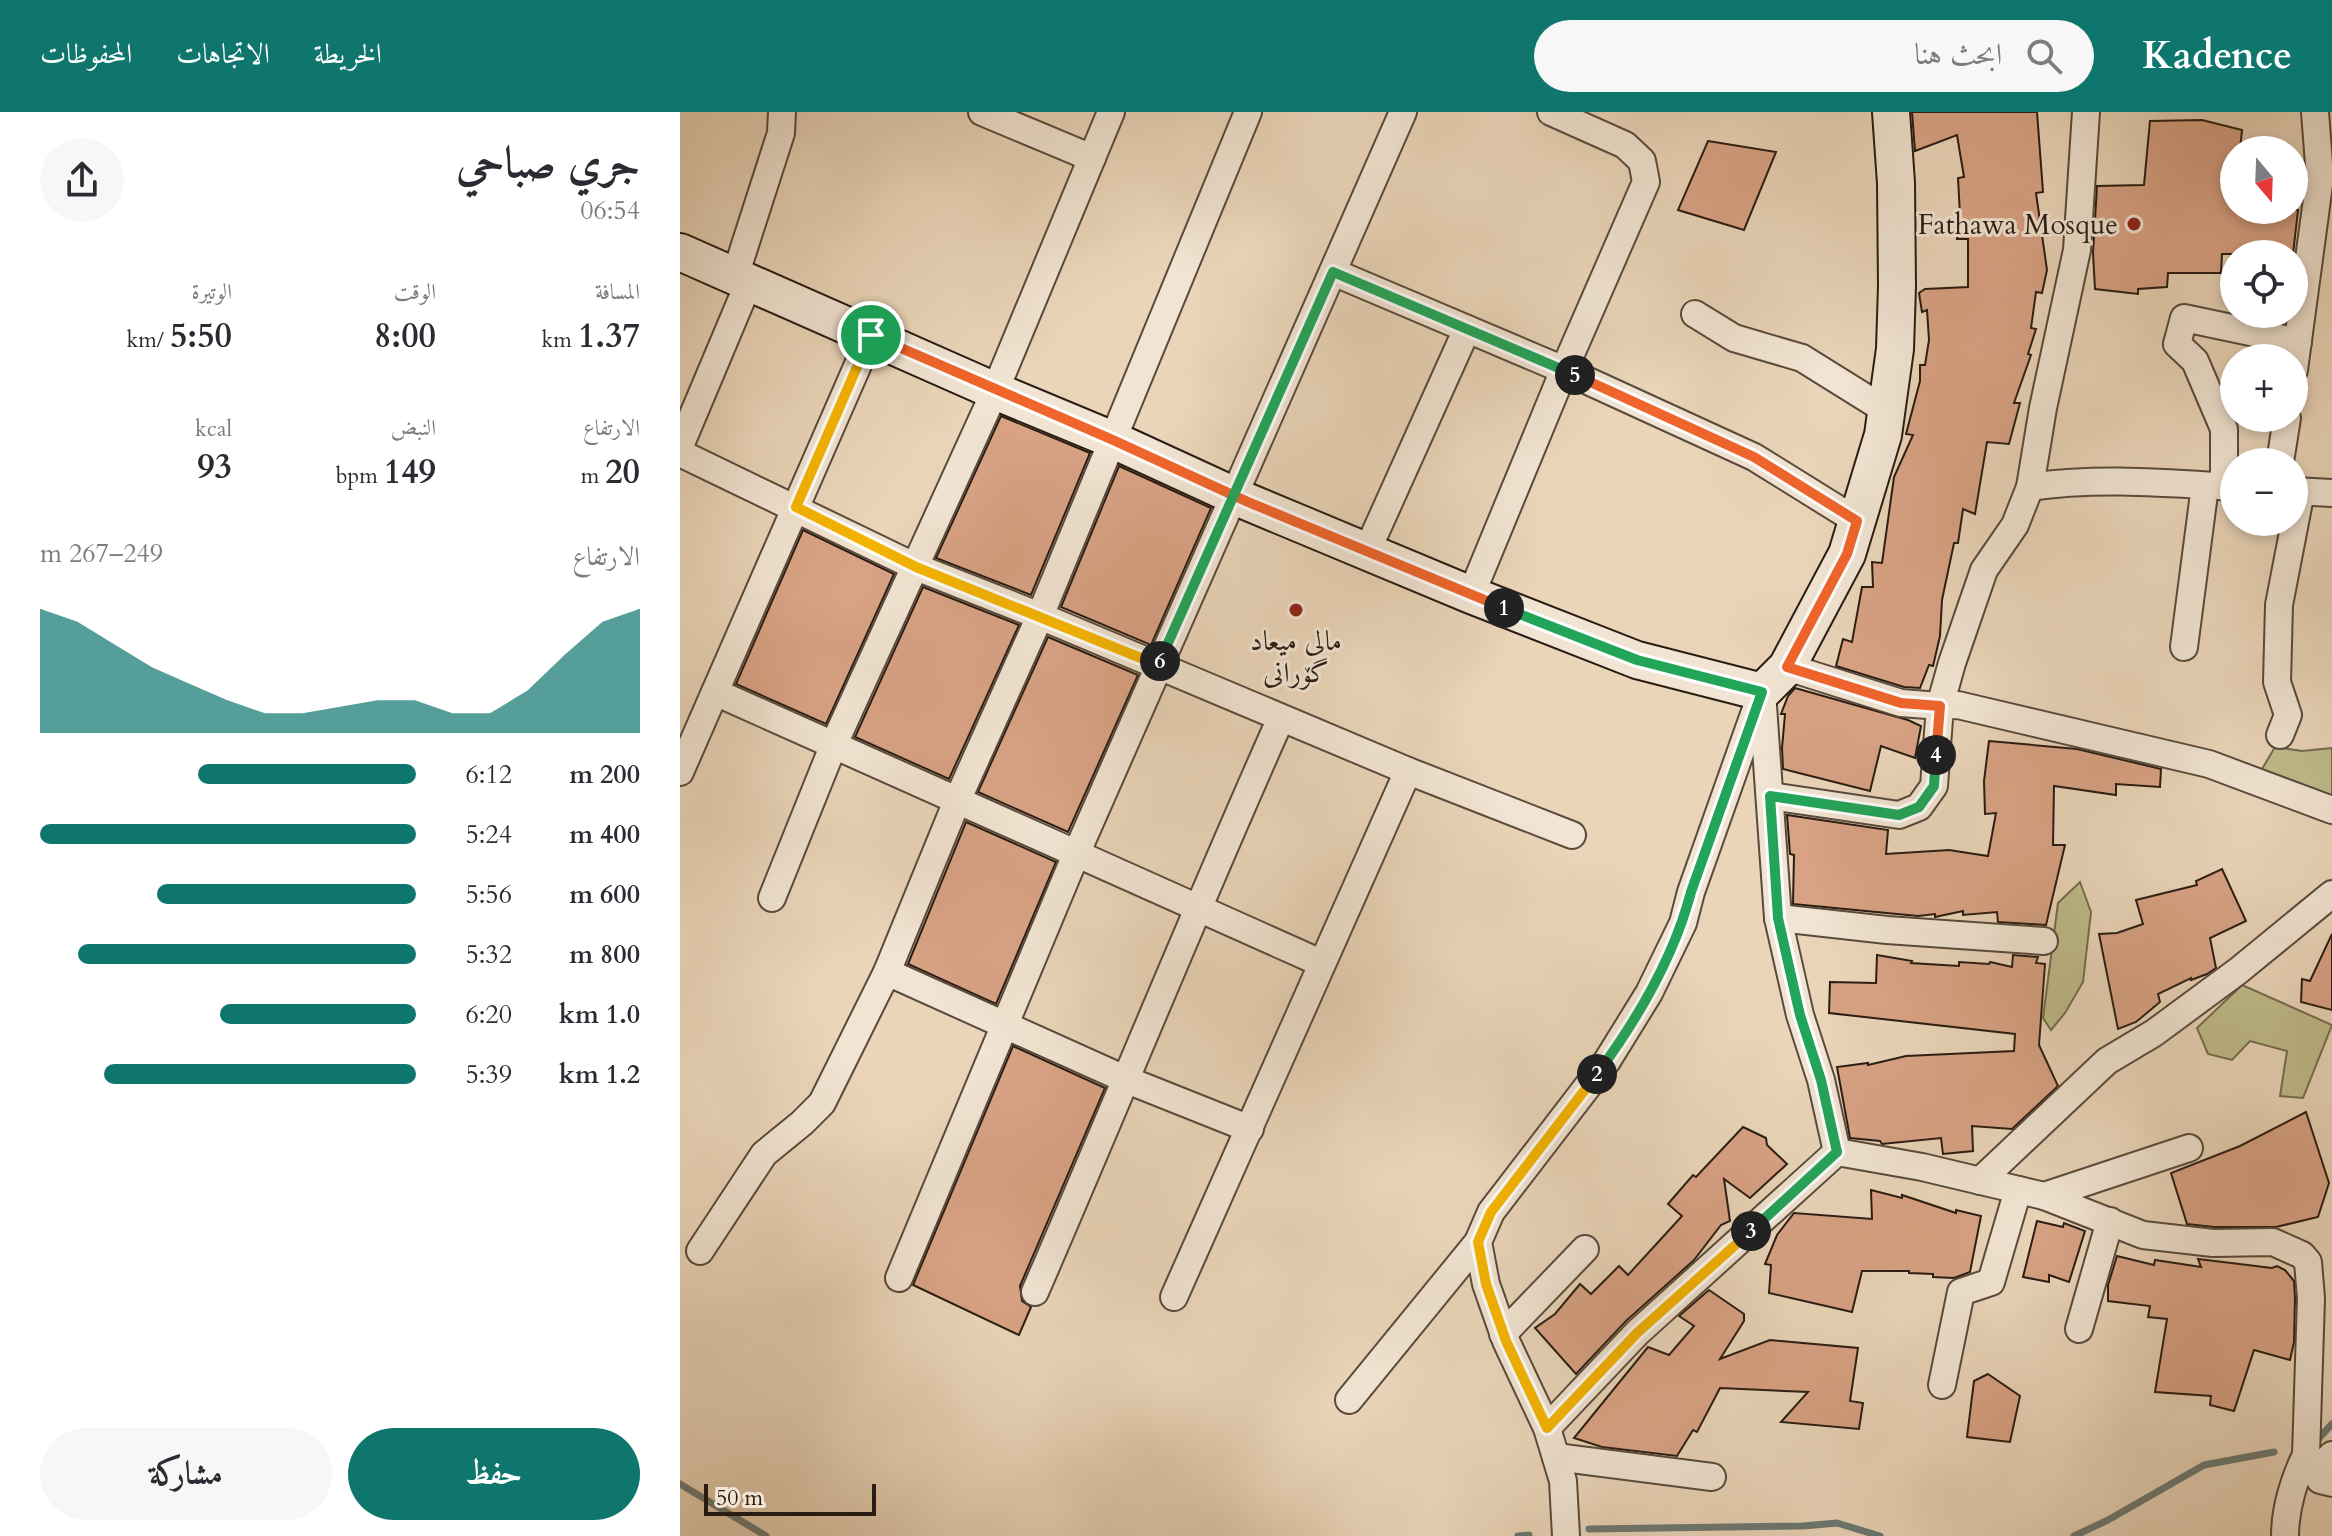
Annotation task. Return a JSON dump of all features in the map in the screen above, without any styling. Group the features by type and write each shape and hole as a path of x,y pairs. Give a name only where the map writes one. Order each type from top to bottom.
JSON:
{"street":[{"path":"680,446 742,279 781,133 782,112"},
{"path":"982,112 1092,158"},
{"path":"772,898 834,744 995,391 1111,112"},
{"path":"700,1251 764,1154 822,1103 887,972 957,801 1040,616 1248,112"},
{"path":"899,1278 1077,852 1403,112"},
{"path":"1471,595 1646,182 1642,161 1625,145 1551,112"},
{"path":"1349,1400 1478,1242 1491,1212 1607,1061 1649,993 1683,923 1691,892 1774,680 1847,554 1883,435 1895,349 1896,183 1891,112"},
{"path":"1770,796 1899,815 1919,807 1934,786 1940,706 1952,663 1984,570 2015,525 2030,487 2043,408 2077,250 2086,112"},
{"path":"2223,448 2224,429 2195,361 2177,344 2184,318 2298,342 2326,178 2315,112"},
{"path":"680,252 1113,440 1234,496 1637,660 1901,703 1958,705 2209,764 2332,810"},
{"path":"1333,272 1564,370 1754,457 1857,521"},
{"path":"1695,314 1734,338 1802,358 1887,411"},
{"path":"1367,551 1467,329"},
{"path":"680,772 871,335"},
{"path":"680,453 916,567 1408,771 1572,835"},
{"path":"2030,487 2109,480 2220,487"},
{"path":"2184,647 2220,491"},
{"path":"2308,492 2332,493"},
{"path":"2280,735 2288,715 2277,682 2279,605 2290,536"},
{"path":"1774,680 1770,796 1778,918 1837,1152"},
{"path":"715,692 1321,963"},
{"path":"1035,1292 1127,1080 1197,907 1281,718"},
{"path":"1174,1297 1408,771"},
{"path":"1980,1181 2107,1061 2154,1033 2238,971 2332,894"},
{"path":"1778,918 1887,930 2044,941"},
{"path":"887,972 1127,1080 1250,1129"},
{"path":"2044,1196 2189,1148"},
{"path":"1837,1152 1922,1167 2044,1196 2143,1235 2213,1243 2273,1242 2302,1255 2308,1262 2311,1289 2308,1383 2318,1462 2297,1472 2285,1536"},
{"path":"1547,1428 1637,1333 1837,1152"},
{"path":"1942,1385 1961,1292 1991,1282 2018,1190"},
{"path":"2079,1329 2110,1221"},
{"path":"1478,1242 1486,1284 1503,1334 1547,1428 1559,1469 1567,1531"},
{"path":"1503,1334 1585,1249"},
{"path":"1559,1469 1712,1477"}],"shaded area":[{"path":"2275,747 2302,751 2332,748 2332,800 2259,774"},
{"path":"2080,882 2091,912 2083,982 2051,1030 2043,1018 2058,903"},
{"path":"2242,985 2332,1025 2303,1098 2280,1096 2287,1051 2250,1041 2232,1060 2208,1054 2197,1028"}],"building":[{"path":"1912,112 2037,112 2043,192 2036,193 2047,270 2042,293 2036,292 2031,328 2036,329 2028,354 2031,355 2014,403 2020,403 2009,444 1987,442 1975,514 1963,509 1958,543 1954,543 1942,600 1940,636 1933,666 1929,665 1920,688 1904,687 1836,666 1843,639 1852,642 1862,587 1873,587 1872,562 1882,563 1894,477 1913,435 1906,434 1920,381 1920,365 1925,365 1929,340 1927,310 1922,312 1919,293 1925,289 1968,287 1968,239 1957,239 1960,215 1958,178 1964,177 1957,135 1915,151"},
{"path":"2202,120 2242,130 2241,136 2220,136 2220,224 2296,224 2295,240 2220,240 2220,273 2168,273 2167,287 2138,289 2138,294 2095,289 2093,253 2097,186 2144,185 2150,121"},
{"path":"1708,141 1776,152 1744,230 1678,210"},
{"path":"1001,416 1090,453 1031,595 936,558"},
{"path":"1119,466 1211,508 1151,645 1061,607"},
{"path":"803,530 894,574 826,724 736,684"},
{"path":"923,587 1019,625 949,779 855,737"},
{"path":"1048,637 1138,675 1068,832 978,792"},
{"path":"1795,688 1921,726 1915,758 1881,746 1870,791 1783,769 1785,714 1781,714"},
{"path":"1989,741 2077,749 2161,769 2160,787 2116,784 2116,795 2054,786 2053,845 2065,845 2046,925 1998,922 1997,912 1963,915 1963,911 1935,917 1935,914 1918,916 1793,904 1794,855 1790,854 1787,815 1888,830 1886,854 1949,850 1988,856 1996,813 1985,814 1984,781"},
{"path":"966,822 1056,862 996,1004 908,964"},
{"path":"2222,869 2246,921 2210,938 2216,968 2158,994 2160,1002 2136,1022 2118,1029 2099,934 2117,933 2143,924 2136,900 2197,885 2196,881"},
{"path":"2332,934 2332,1010 2301,1002 2302,979 2310,981"},
{"path":"1877,955 1911,963 1959,966 1959,962 1990,962 2012,967 2013,955 2038,957 2036,963 2045,964 2039,1045 2058,1086 2012,1129 1972,1126 1973,1151 1943,1154 1941,1138 1882,1144 1880,1141 1850,1138 1837,1067 1868,1065 1906,1056 2014,1051 2015,1034 1829,1013 1830,982 1876,983"},
{"path":"1013,1046 1105,1088 1020,1286 1022,1301 1031,1307 1019,1335 913,1285"},
{"path":"2306,1112 2329,1183 2318,1217 2276,1227 2187,1224 2171,1173 2240,1146"},
{"path":"1743,1127 1766,1138 1767,1145 1787,1164 1750,1198 1724,1179 1730,1221 1721,1225 1694,1260 1626,1321 1576,1374 1535,1328 1555,1314 1580,1284 1591,1294 1619,1266 1628,1275 1682,1216 1668,1204"},
{"path":"1871,1190 1902,1198 1902,1195 1956,1213 1956,1210 1981,1216 1970,1272 1954,1278 1909,1271 1862,1271 1852,1312 1769,1293 1771,1265 1765,1264 1777,1235 1794,1213 1872,1219"},
{"path":"2037,1221 2063,1227 2064,1223 2085,1231 2069,1282 2049,1275 2049,1282 2023,1277"},
{"path":"2117,1256 2154,1265 2155,1260 2201,1267 2198,1259 2272,1268 2277,1266 2285,1270 2294,1281 2295,1298 2294,1342 2290,1360 2254,1350 2234,1411 2210,1405 2211,1396 2155,1392 2167,1319 2148,1317 2150,1306 2108,1301 2108,1285"},
{"path":"1709,1290 1744,1314 1744,1321 1720,1359 1770,1340 1858,1348 1850,1401 1863,1403 1859,1429 1781,1422 1808,1392 1720,1388 1697,1432 1693,1430 1677,1456 1602,1447 1574,1438 1648,1347 1669,1355 1694,1326 1679,1316"},
{"path":"1988,1374 2020,1396 2010,1442 1967,1437 1974,1381"}],"waterway":[{"path":"2318,1439 2332,1424"},
{"path":"2074,1536 2204,1465 2274,1452"},
{"path":"680,1484 766,1536"},
{"path":"1589,1529 1837,1523 1880,1536"},
{"path":"1518,1536 1529,1535"}],"place":[{"name":"Fathawa Mosque","path":"2134,224"},
{"name":"مالی میعاد گۆرانی","path":"1296,610"}],"route":[{"path":"871,335 796,507 916,567 1158,665 1234,496 1333,272 1564,370 1754,457 1857,521 1847,554 1787,667 1901,703 1940,706 1934,786 1919,807 1899,815 1770,796 1778,918 1837,1152 1637,1333 1547,1428 1506,1341 1486,1284 1478,1242 1491,1212 1607,1061 1649,993 1683,923 1691,892 1762,692 1637,660 1471,595 1234,496 871,335"}]}
